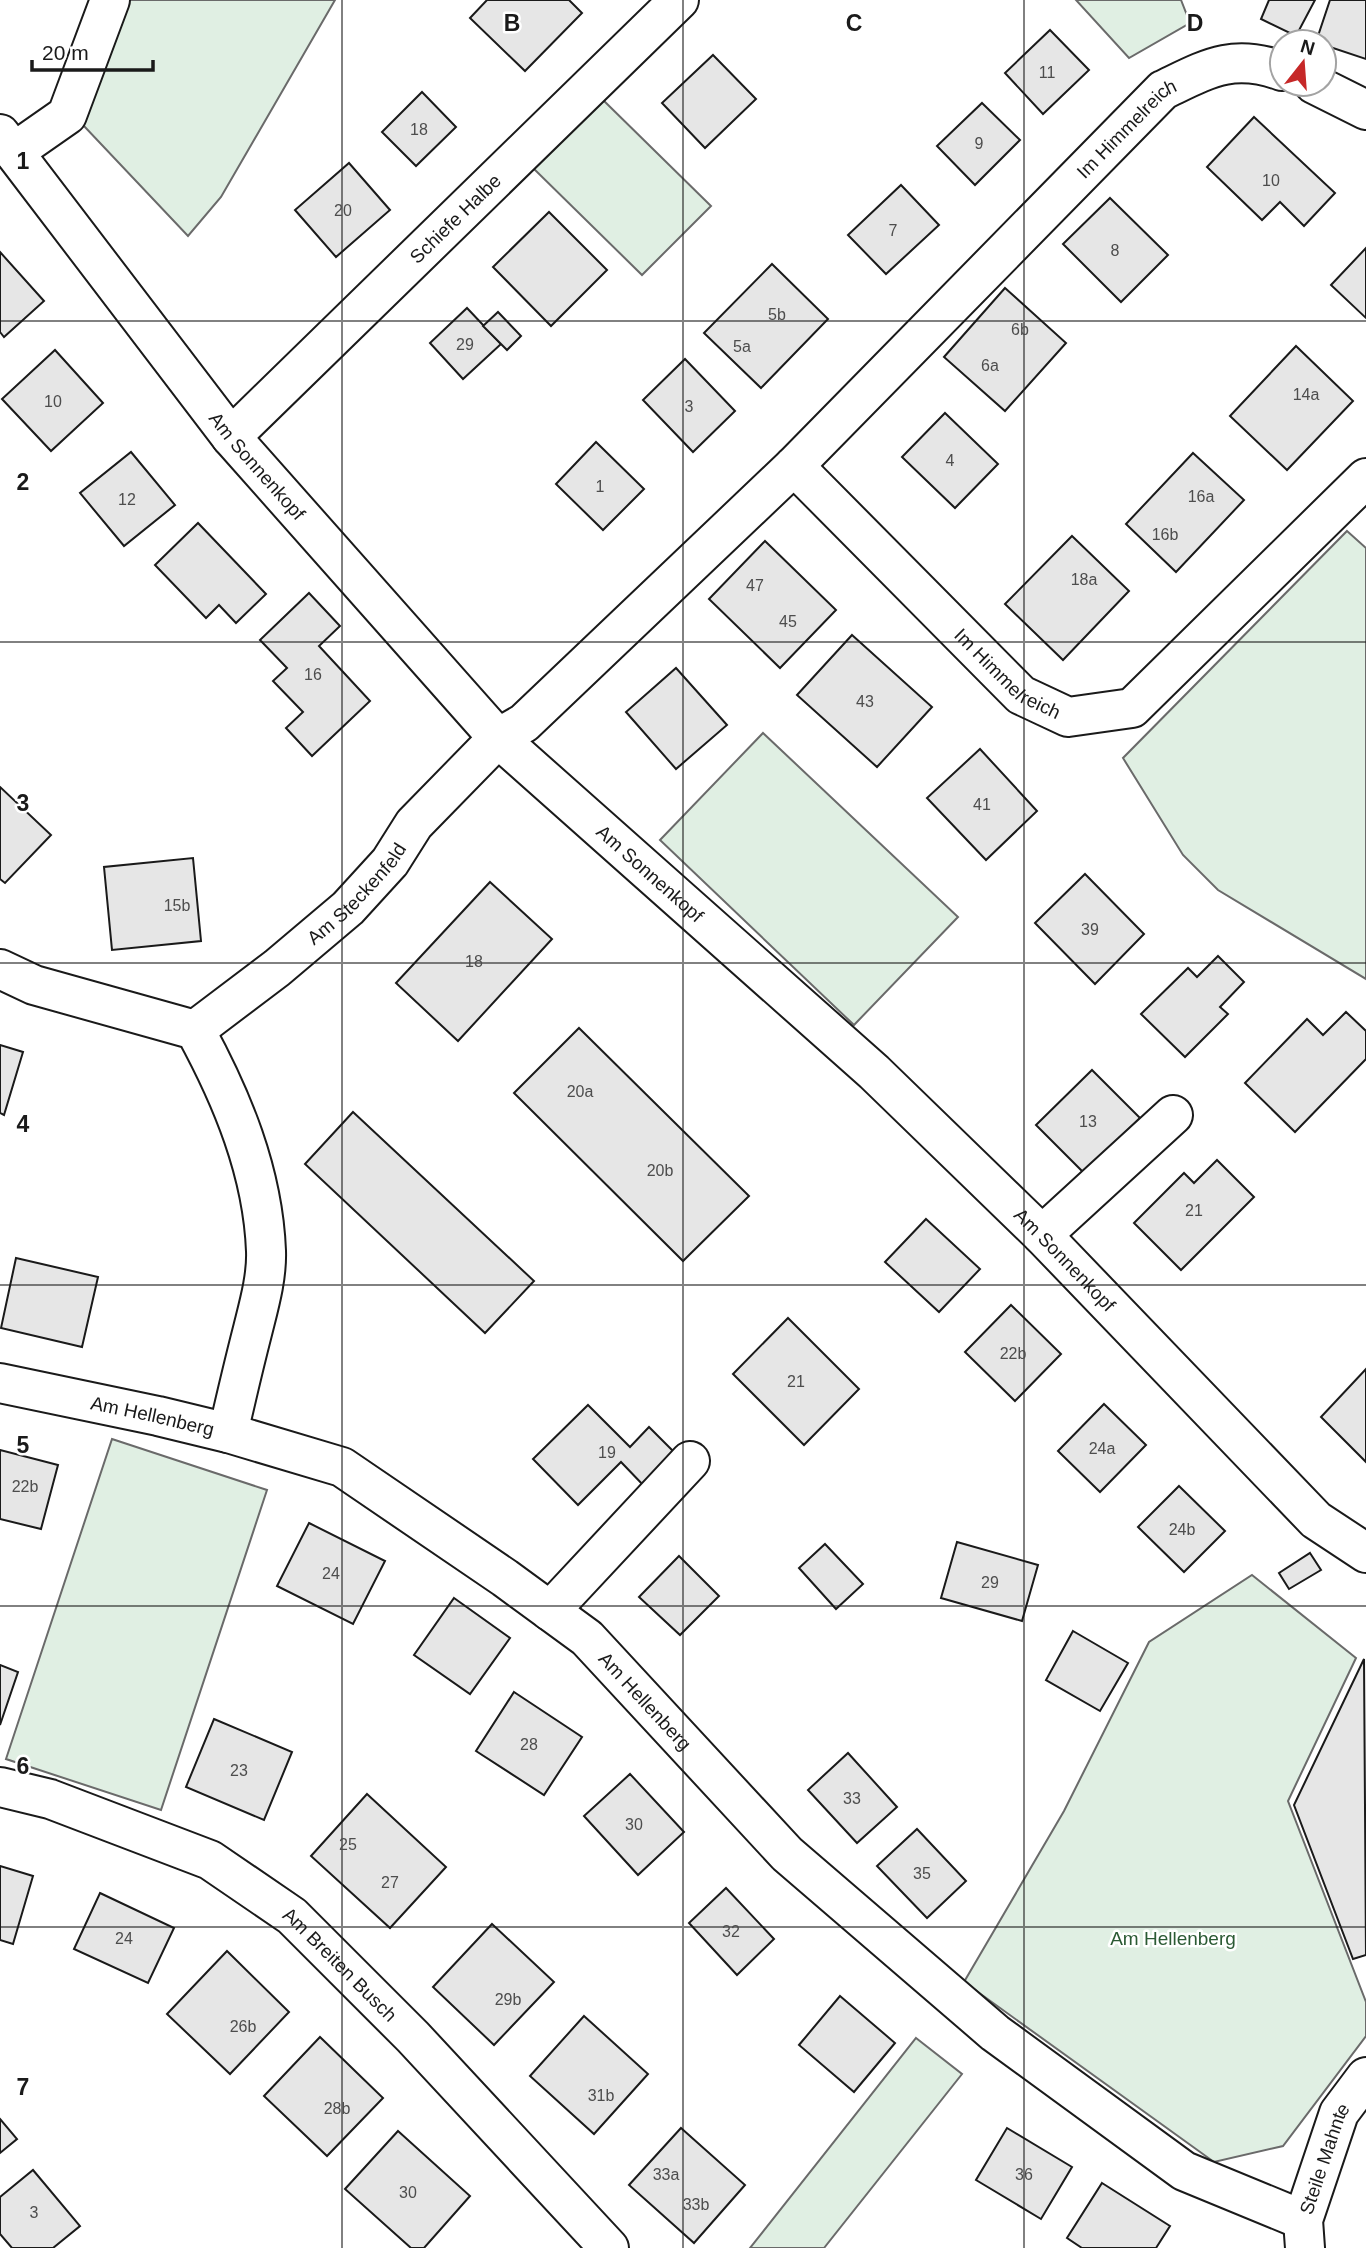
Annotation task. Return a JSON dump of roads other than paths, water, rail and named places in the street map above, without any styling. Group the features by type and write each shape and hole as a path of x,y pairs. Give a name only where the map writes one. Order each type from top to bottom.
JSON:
{"street":[{"path":"7,143 67,115 110,0"},
{"name":"Schiefe Halbe","path":"231,437 680,0"},
{"name":"Im Himmelreich","path":"498,738 524,723 794,466 1163,90 1214,65 1260,63 1268,66"},
{"path":"1338,96 1366,110"},
{"name":"Am Sonnenkopf","path":"7,143 231,437 498,738 874,1072 1041,1235 1316,1520 1361,1544"},
{"name":"Im Himmelreich","path":"794,466 1021,695 1068,717 1132,708 1366,478"},
{"name":"Am Steckenfeld","path":"195,1030 277,968 348,908 390,862 414,824 498,738"},
{"path":"0,970 34,985 195,1030 221,1078 241,1129 257,1184 267,1252 261,1295 228,1433"},
{"path":"1041,1235 1173,1115"},
{"name":"Am Hellenberg","path":"0,1383 159,1416 228,1433 342,1467 587,1638 787,1854 995,2033 1184,2171 1304,2234"},
{"path":"550,1611 690,1461"},
{"name":"Am Breiten Busch","path":"0,1787 50,1799 210,1860 292,1916 413,2037 609,2248"},
{"name":"Steile Mahnte","path":"1304,2234 1339,2113 1366,2077"}]}
